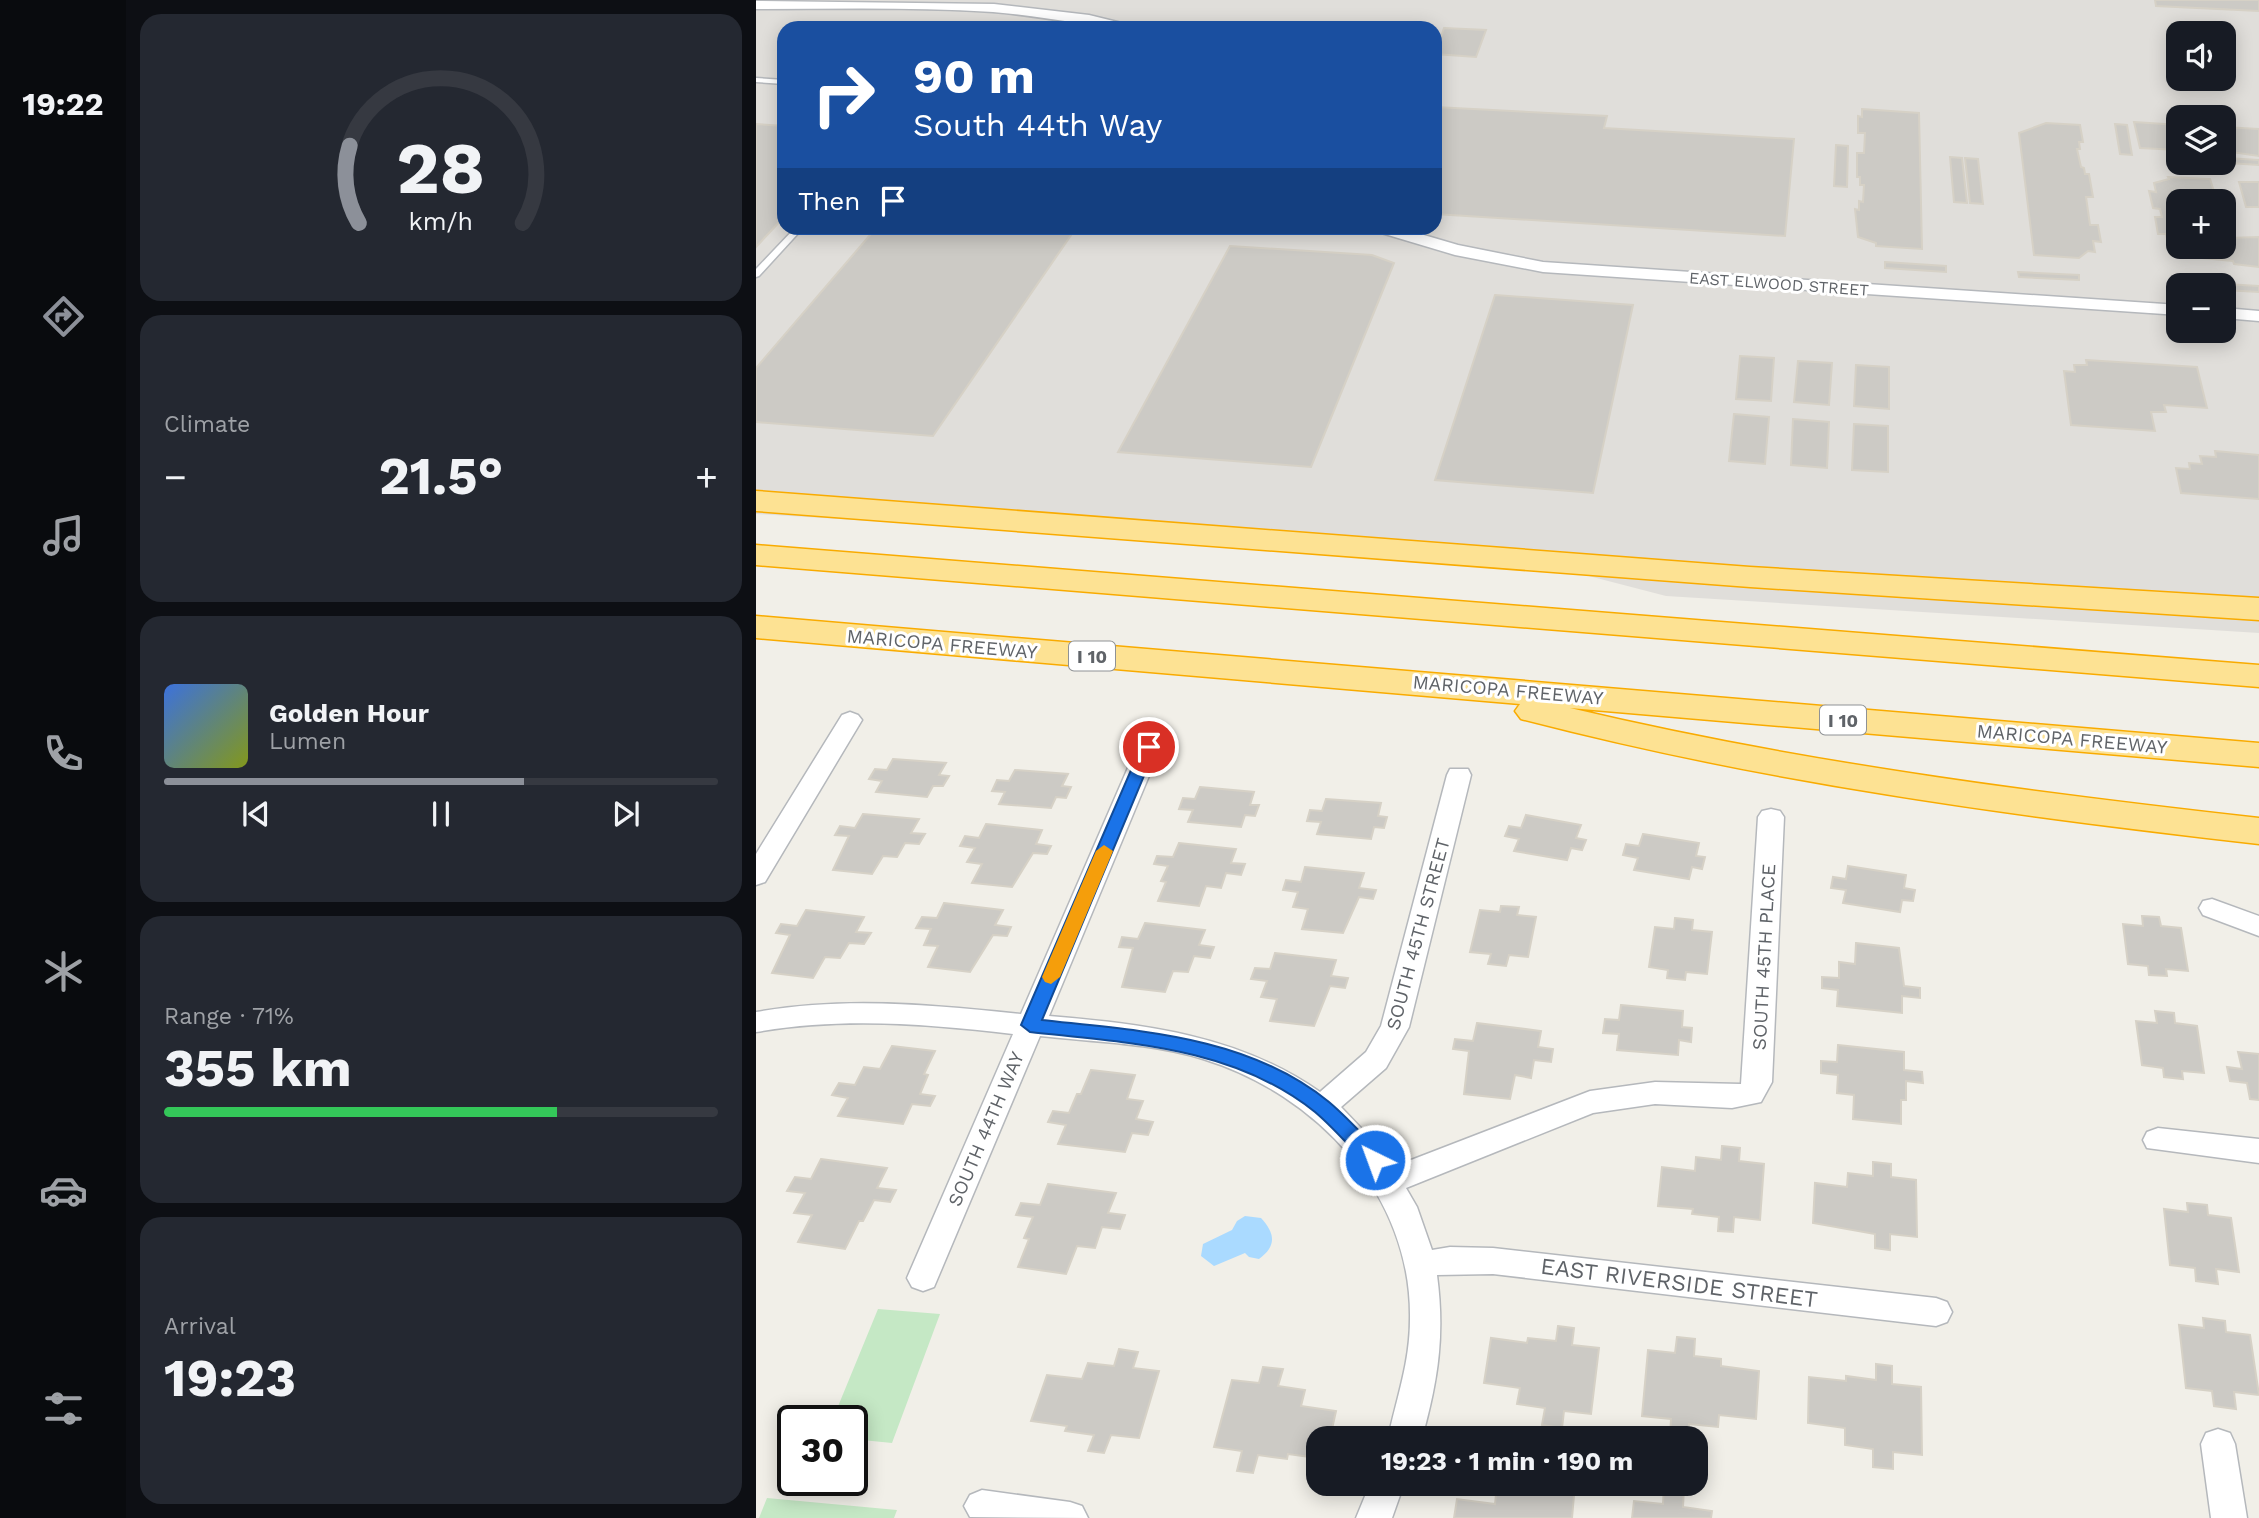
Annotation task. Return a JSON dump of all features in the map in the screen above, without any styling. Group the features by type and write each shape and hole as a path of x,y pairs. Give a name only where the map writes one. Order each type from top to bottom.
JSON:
{"highway":[{"path":"756,501 1750,577 2259,608"},
{"path":"756,555 1322,603 2259,676"},
{"name":"MARICOPA FREEWAY","path":"756,627 2259,755"},
{"path":"2161,667 2259,658"},
{"path":"1427,683 1668,744 2047,809 2259,831"}],"street":[{"path":"756,5 811,2 1047,5 1108,21"},
{"name":"EAST ELWOOD STREET","path":"1407,235 1455,250 1543,267 2166,309"},
{"path":"2236,314 2259,316"},
{"path":"756,876 850,720"},
{"name":"SOUTH 44TH WAY","path":"923,1278 1149,747"},
{"name":"SOUTH 45TH STREET","path":"1322,1107 1376,1060 1395,1027 1459,775"},
{"name":"SOUTH 45TH PLACE","path":"1389,1182 1590,1102 1655,1093 1732,1097 1751,1094 1757,1082 1771,817"},
{"path":"2212,908 2259,927"},
{"path":"756,1022 829,1011 873,1010 1030,1025 1151,1038 1203,1048 1276,1077 1322,1107 1358,1140 1389,1182 1411,1226 1421,1265 1427,1313 1425,1357 1408,1426"},
{"path":"2158,1140 2259,1151"},
{"name":"EAST RIVERSIDE STREET","path":"1421,1265 1450,1261 1493,1261 1936,1312"},
{"path":"2218,1444 2229,1518"},
{"path":"1374,1518 1382,1496"},
{"path":"982,1506 1070,1518"}],"lane":[{"path":"756,80 777,82"},
{"path":"756,274 792,235"}],"shaded area":[{"path":"756,0 2259,0 2259,633 1666,596 1531,561 756,514"}],"green space":[{"path":"878,1309 940,1314 892,1443 868,1441 868,1405 839,1405"},
{"path":"767,1498 897,1510 894,1518 759,1518"}],"water":[{"path":"1245,1216 1261,1218 1269,1229 1272,1239 1265,1254 1259,1259 1249,1257 1245,1253 1214,1266 1201,1256 1203,1244 1232,1230 1237,1221"}],"building":[{"path":"2155,0 2259,0 2259,11 2156,6"},
{"path":"1444,28 1486,30 1476,57 1442,55"},
{"path":"1442,107 1607,116 1604,128 1794,139 1785,236 1442,214"},
{"path":"1862,109 1919,113 1922,249 1876,246 1876,243 1858,237 1855,209 1859,210 1859,201 1863,202 1864,185 1860,185 1860,177 1857,177 1857,153 1864,153 1865,133 1858,133 1858,116 1862,117"},
{"path":"2134,122 2166,124 2166,149 2140,148"},
{"path":"2046,123 2080,125 2083,142 2079,142 2080,149 2077,149 2081,167 2084,168 2085,174 2089,174 2093,197 2086,197 2090,225 2098,225 2101,242 2093,241 2095,252 2088,251 2079,258 2034,255 2019,133"},
{"path":"756,124 777,126 777,224 756,247"},
{"path":"2115,124 2127,125 2132,155 2120,154"},
{"path":"2236,128 2259,129 2259,156 2236,153"},
{"path":"1836,145 1848,146 1847,187 1834,186"},
{"path":"1950,157 1962,158 1967,203 1954,202"},
{"path":"1965,158 1978,159 1983,204 1970,203"},
{"path":"2236,159 2259,160 2259,165 2236,163"},
{"path":"2168,177 2210,179 2213,189 2166,189 2166,234 2158,234 2155,217 2162,217 2160,209 2153,208 2149,191 2156,192 2154,183 2169,179"},
{"path":"2239,182 2259,182 2259,207 2246,207"},
{"path":"870,235 1071,235 933,436 756,422 756,368"},
{"path":"2259,237 2259,267 2234,264 2233,261 2212,259 2236,259 2236,238"},
{"path":"1230,246 1372,255 1394,263 1311,467 1118,452"},
{"path":"1885,262 1946,266 1946,272 1885,268"},
{"path":"2018,272 2079,275 2079,280 2019,277"},
{"path":"2236,285 2259,286 2259,292 2236,291"},
{"path":"1495,295 1633,305 1593,493 1435,480"},
{"path":"1740,356 1774,358 1771,401 1736,399"},
{"path":"2086,360 2197,367 2207,408 2164,405 2166,412 2151,412 2155,431 2071,425 2064,371 2075,372 2074,365 2087,365"},
{"path":"1798,361 1832,363 1829,405 1794,402"},
{"path":"1856,365 1889,367 1889,409 1854,406"},
{"path":"1734,414 1769,417 1765,464 1729,461"},
{"path":"1793,419 1829,422 1827,468 1791,465"},
{"path":"1854,424 1888,426 1888,472 1852,470"},
{"path":"2215,451 2259,455 2259,499 2181,493 2176,468 2190,469 2189,463 2202,464 2200,456 2216,457"},
{"path":"893,759 946,763 939,775 949,776 943,786 933,786 927,797 876,792 882,781 869,779 875,769 887,770"},
{"path":"1015,770 1068,774 1062,786 1071,787 1066,798 1056,797 1051,808 999,804 1005,792 992,791 997,780 1009,781"},
{"path":"1200,787 1254,792 1250,805 1259,805 1255,816 1245,815 1241,827 1188,822 1193,810 1179,809 1183,798 1195,799"},
{"path":"1326,799 1381,803 1378,816 1387,817 1384,828 1374,827 1371,839 1317,834 1321,822 1307,821 1310,810 1322,811"},
{"path":"863,814 919,819 911,833 925,834 919,844 905,843 897,857 883,856 872,874 833,870 849,836 835,835 840,826 855,828"},
{"path":"1526,815 1581,825 1576,838 1586,840 1582,850 1571,848 1567,860 1514,851 1519,839 1505,836 1509,826 1521,828"},
{"path":"986,824 1042,830 1036,844 1051,846 1047,854 1033,853 1012,887 972,883 982,864 967,862 975,848 960,846 965,836 979,838"},
{"path":"1643,834 1699,843 1696,856 1705,857 1702,869 1692,867 1689,879 1634,870 1638,858 1623,855 1626,844 1639,846"},
{"path":"1179,843 1236,849 1231,863 1245,864 1241,875 1226,873 1221,888 1206,886 1199,906 1158,901 1166,882 1161,881 1168,866 1154,864 1157,856 1173,857"},
{"path":"1848,866 1906,875 1904,888 1915,890 1913,901 1902,900 1900,912 1843,903 1846,890 1831,888 1833,877 1846,879"},
{"path":"1305,867 1364,873 1359,888 1376,890 1373,899 1359,897 1343,933 1302,929 1308,909 1293,907 1298,892 1283,890 1286,880 1301,882"},
{"path":"944,903 1003,910 995,925 1011,927 1007,936 993,935 970,972 928,967 938,946 924,945 931,929 916,928 922,917 937,918"},
{"path":"1501,906 1519,907 1517,915 1536,917 1528,957 1509,955 1506,966 1488,964 1491,954 1470,952 1480,910 1500,912"},
{"path":"806,910 864,917 856,932 871,933 864,944 849,943 840,958 825,957 813,978 772,973 790,935 776,933 781,924 797,926"},
{"path":"2142,916 2159,917 2161,926 2181,928 2188,971 2166,969 2167,976 2149,975 2148,966 2128,964 2123,924 2143,926"},
{"path":"1675,918 1693,920 1692,930 1712,932 1707,974 1686,972 1685,980 1667,978 1668,970 1649,967 1655,927 1674,929"},
{"path":"1145,923 1205,930 1199,945 1214,947 1210,958 1194,956 1188,972 1173,971 1165,992 1122,987 1133,948 1119,947 1122,937 1138,939"},
{"path":"1856,943 1899,948 1904,986 1920,988 1920,998 1902,996 1902,1013 1837,1006 1838,990 1822,988 1822,977 1839,978 1839,962 1855,964"},
{"path":"1275,953 1336,960 1331,976 1348,978 1345,988 1330,986 1314,1026 1270,1021 1277,999 1261,997 1267,981 1251,979 1255,968 1270,969"},
{"path":"1621,1005 1683,1011 1682,1027 1692,1028 1691,1042 1679,1040 1678,1055 1617,1050 1619,1034 1603,1033 1605,1019 1619,1020"},
{"path":"2155,1011 2174,1013 2175,1023 2197,1026 2204,1073 2182,1071 2183,1079 2164,1077 2163,1068 2142,1065 2136,1021 2157,1023"},
{"path":"1477,1023 1541,1031 1538,1047 1553,1049 1551,1062 1534,1060 1531,1078 1515,1075 1510,1099 1464,1094 1469,1051 1453,1049 1455,1039 1473,1041"},
{"path":"1838,1045 1904,1052 1904,1070 1922,1072 1923,1083 1906,1081 1906,1100 1901,1100 1901,1124 1853,1119 1854,1095 1837,1093 1838,1075 1821,1073 1821,1061 1837,1062"},
{"path":"892,1046 935,1051 924,1074 928,1075 920,1094 935,1096 930,1106 912,1104 903,1124 838,1116 848,1098 832,1095 839,1083 855,1085 864,1067 880,1069"},
{"path":"2238,1052 2259,1054 2259,1100 2250,1099 2247,1083 2230,1081 2227,1067 2242,1069"},
{"path":"1091,1070 1135,1075 1127,1099 1143,1101 1136,1119 1153,1122 1148,1135 1132,1133 1125,1152 1058,1144 1066,1125 1048,1122 1053,1111 1069,1113"},
{"path":"1722,1146 1740,1148 1739,1161 1764,1164 1760,1220 1734,1217 1733,1232 1718,1231 1719,1217 1692,1214 1693,1209 1658,1206 1662,1167 1695,1171 1696,1157 1721,1160"},
{"path":"821,1159 887,1168 877,1188 896,1190 890,1202 874,1200 863,1221 859,1221 845,1249 798,1242 812,1215 794,1213 805,1193 787,1191 795,1177 811,1179"},
{"path":"1873,1162 1891,1164 1891,1177 1916,1180 1917,1237 1890,1234 1890,1250 1875,1248 1875,1234 1813,1223 1815,1183 1847,1187 1848,1173 1873,1176"},
{"path":"1048,1184 1116,1193 1108,1213 1125,1215 1120,1229 1102,1227 1095,1248 1077,1246 1066,1274 1018,1267 1029,1239 1024,1238 1033,1217 1016,1215 1021,1203 1040,1205"},
{"path":"2187,1203 2207,1205 2208,1215 2231,1218 2239,1272 2216,1269 2218,1284 2196,1281 2195,1268 2170,1265 2164,1209 2188,1212"},
{"path":"2203,1318 2225,1321 2226,1332 2250,1335 2259,1395 2234,1392 2236,1409 2214,1406 2212,1391 2186,1388 2179,1325 2204,1328"},
{"path":"1558,1326 1574,1328 1572,1345 1599,1348 1591,1414 1564,1411 1562,1426 1549,1426 1542,1425 1545,1408 1517,1404 1520,1388 1484,1383 1491,1338 1527,1343 1528,1338 1556,1341"},
{"path":"1677,1337 1695,1339 1694,1356 1721,1359 1721,1366 1759,1371 1756,1419 1719,1415 1718,1427 1689,1424 1671,1426 1671,1419 1642,1416 1648,1350 1675,1353"},
{"path":"1119,1349 1138,1352 1133,1368 1159,1371 1139,1438 1111,1435 1104,1453 1088,1451 1094,1435 1065,1431 1067,1426 1031,1421 1047,1375 1082,1379 1088,1363 1114,1366"},
{"path":"1876,1364 1892,1366 1892,1384 1921,1387 1922,1455 1893,1452 1893,1469 1873,1467 1873,1449 1845,1445 1845,1428 1808,1423 1809,1377 1846,1381 1846,1376 1876,1380"},
{"path":"1263,1367 1283,1369 1278,1386 1305,1390 1301,1406 1336,1411 1333,1426 1306,1426 1306,1456 1288,1454 1287,1459 1258,1455 1253,1473 1237,1471 1242,1451 1214,1447 1232,1380 1259,1383"},
{"path":"1496,1496 1574,1496 1572,1518 1454,1518 1457,1499 1495,1504"},
{"path":"1663,1496 1684,1496 1683,1507 1712,1511 1711,1518 1632,1518 1634,1501 1663,1504"}],"slow traffic":[{"path":"1051,977 1104,851"}],"route":[{"path":"1149,747 1030,1025 1176,1042 1203,1048 1248,1064 1276,1077 1322,1107 1342,1123 1375,1160"}]}
